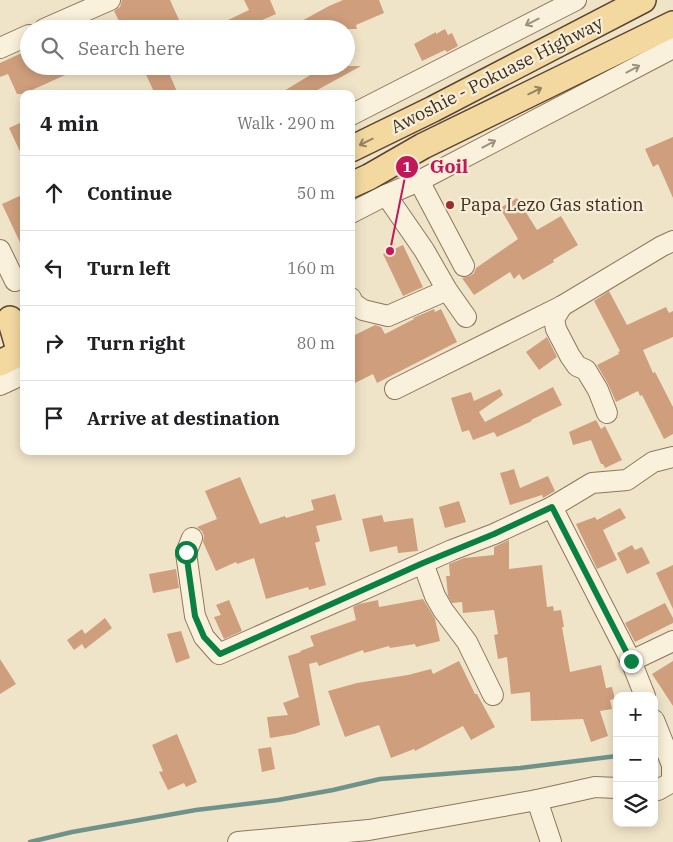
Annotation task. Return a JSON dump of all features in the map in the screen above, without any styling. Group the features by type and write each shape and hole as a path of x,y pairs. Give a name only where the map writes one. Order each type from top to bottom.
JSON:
{"main road":[{"name":"Awoshie - Pokuase Highway","path":"355,147 433,109 642,0"},
{"name":"Awoshie - Pokuase Highway","path":"355,183 423,146 673,24"},
{"path":"11,318 17,360"}],"street":[{"path":"64,20 110,0"},
{"path":"355,113 576,0"},
{"path":"0,48 20,39"},
{"path":"355,211 419,181 673,48"},
{"path":"419,181 464,266"},
{"path":"386,195 424,250 447,290 466,317"},
{"path":"395,390 562,306 673,241"},
{"path":"0,250 13,283"},
{"path":"355,304 363,310 388,316 447,290"},
{"path":"562,306 554,319 556,329 577,366 586,370 598,390 607,413"},
{"path":"0,385 17,360"},
{"path":"192,538 186,552 195,616 204,637 220,654 423,563 494,534 552,507 592,483 627,480 654,462 673,457"},
{"path":"552,507 631,661 643,692"},
{"path":"423,563 442,610 467,642 493,695"},
{"path":"631,661 673,641"},
{"path":"658,730 672,766 668,783"},
{"path":"238,842 372,836 595,787 613,788"},
{"path":"537,800 551,842"}],"building":[{"path":"122,0 170,0 179,20 118,20 114,11 120,7"},
{"path":"244,0 270,0 276,14 262,20 228,20 249,10"},
{"path":"343,0 379,0 384,13 356,25 357,29 355,29 355,20 303,20"},
{"path":"445,29 448,35 452,33 458,46 422,61 414,44"},
{"path":"20,54 20,75 65,75 32,90 20,90 20,94 17,94 8,74 0,77 0,63"},
{"path":"146,75 170,75 176,90 153,90"},
{"path":"310,75 345,75 317,90 286,90"},
{"path":"20,123 20,151 9,128"},
{"path":"673,137 673,198 658,164 653,167 645,149"},
{"path":"20,196 20,242 2,204"},
{"path":"517,198 537,230 561,216 578,245 523,280 519,274 514,279 510,272 474,295 462,278 470,276 476,268 518,239 500,208"},
{"path":"403,245 423,287 403,296 383,254"},
{"path":"609,291 627,325 666,307 669,313 673,311 673,337 643,350 653,373 655,372 673,407 673,434 664,439 642,395 640,396 638,391 616,402 597,365 619,354 618,352 620,351 594,301"},
{"path":"434,309 435,312 441,309 457,342 377,383 373,374 355,383 355,335 375,325 381,327 385,334 413,318"},
{"path":"547,337 557,357 539,370 526,352"},
{"path":"553,387 562,405 497,437 494,432 473,440 469,430 462,432 451,398 471,392 474,401 500,389 503,395 479,412 485,422"},
{"path":"596,420 601,429 605,426 622,460 605,468 601,464 591,440 573,445 569,432"},
{"path":"514,469 520,488 548,476 555,491 543,498 542,495 510,505 500,473"},
{"path":"240,477 260,524 314,510 311,500 335,494 342,520 316,526 320,541 315,543 326,585 309,590 308,587 266,599 254,558 237,564 236,562 216,571 203,542 204,536 202,531 197,527 217,519 205,491"},
{"path":"459,501 466,522 445,528 439,507"},
{"path":"620,508 626,518 603,530 617,560 597,569 576,524 595,517 597,520"},
{"path":"382,515 384,522 413,518 418,551 398,553 397,546 370,552 362,519"},
{"path":"509,540 509,569 542,565 547,607 553,606 554,611 561,610 570,672 601,665 606,688 612,687 613,699 610,700 612,709 600,711 608,736 591,742 583,719 531,721 530,692 511,694 507,657 498,659 494,635 498,634 494,610 463,613 462,602 452,603 448,596 446,576 450,576 449,564 464,558 494,555 494,547"},
{"path":"632,545 635,550 642,547 650,563 627,574 617,553"},
{"path":"673,565 673,609 656,573"},
{"path":"176,569 179,588 153,593 149,574"},
{"path":"423,599 435,619 440,641 416,647 415,644 390,648 389,646 364,653 363,650 319,666 317,662 309,664 320,725 294,734 270,738 267,717 288,715 283,703 299,697 288,656 314,646 310,636 356,620 353,607 359,604 378,600 379,607"},
{"path":"229,600 242,631 224,639 214,617 221,615 216,605"},
{"path":"665,603 673,618 673,623 635,642 625,623"},
{"path":"105,618 112,628 85,649 82,644 74,650 67,640 82,629 85,634"},
{"path":"181,631 190,658 176,663 167,634"},
{"path":"0,659 16,684 0,694"},
{"path":"459,661 475,694 477,694 495,727 471,740 463,726 415,751 414,749 391,758 379,725 345,737 328,691 357,683 408,675 431,669 433,674"},
{"path":"673,661 673,706 652,674"},
{"path":"177,734 197,782 186,787 184,783 168,790 159,772 163,771 152,745"},
{"path":"271,747 275,769 262,772 258,749"}],"waterway":[{"path":"30,842 72,832 196,810 278,800 380,779 520,768 613,756"}],"place":[{"name":"Papa Lezo Gas station","path":"450,205"},
{"name":"Goil","path":"390,251"}],"route":[{"path":"186,552 195,616 204,637 220,654 552,507 631,661"}]}
